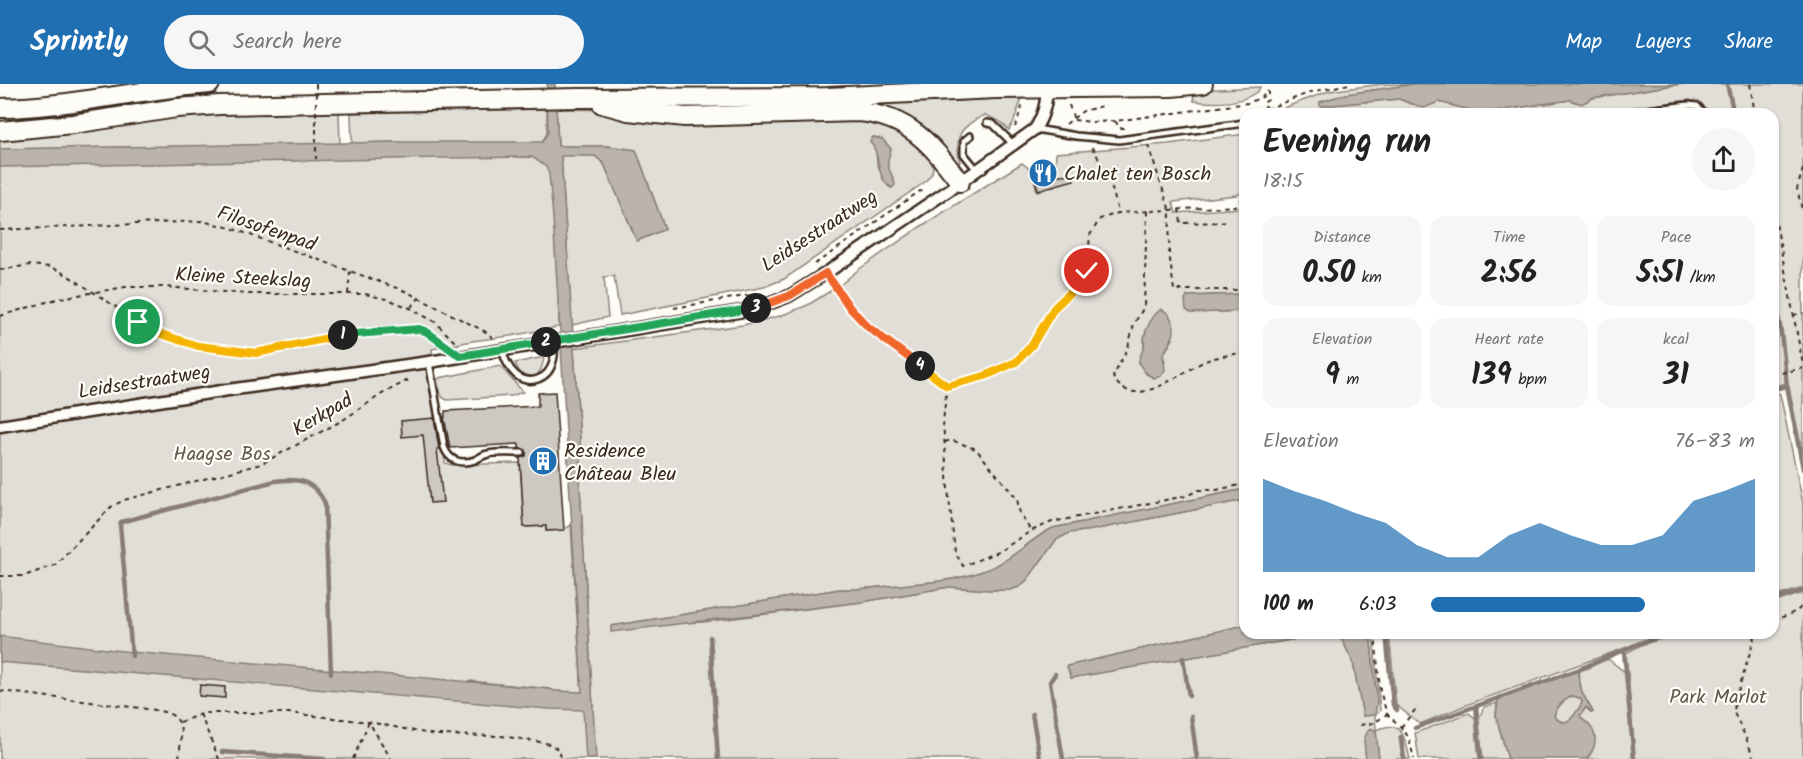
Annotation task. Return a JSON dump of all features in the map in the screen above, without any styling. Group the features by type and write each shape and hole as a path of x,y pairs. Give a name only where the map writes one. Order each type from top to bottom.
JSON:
{"main road":[{"path":"0,108 69,102 176,86 210,84"},
{"path":"0,131 219,105 578,98 827,97 1029,89 1048,86 1171,87 1203,84"},
{"path":"578,98 628,111 685,117 876,113 902,123 929,144 960,182"}],"street":[{"path":"1035,129 1046,106 1048,86"},
{"name":"Leidsestraatweg","path":"0,426 228,390 429,362 755,309 789,296 826,273 1035,129"}],"lane":[{"path":"1664,108 1689,105 1699,108"},
{"path":"987,123 993,124 1012,143"},
{"path":"1035,129 1119,140 1239,124"},
{"path":"970,135 964,141 964,154 977,170"},
{"path":"502,350 508,365 516,375 523,380 537,380 544,376 553,361 554,341"},
{"path":"429,362 444,447 452,460 468,462 489,454 522,453"}],"path":[{"path":"316,84 316,159"},
{"path":"1270,108 1311,92 1349,84"},
{"path":"1750,84 1754,108"},
{"path":"1012,143 1029,89"},
{"path":"1074,120 1115,121 1248,103 1262,97 1268,91 1268,100 1263,103 1266,108"},
{"path":"1145,137 1170,211 1169,252 1174,290 1239,290"},
{"path":"1092,147 1106,170 1118,213"},
{"path":"1803,169 1797,189 1803,213"},
{"name":"Leidsestraatweg","path":"815,264 920,191 939,196"},
{"path":"947,386 985,376 1016,362 1032,345 1054,308 1077,286 1087,271 1090,235 1100,219 1118,213 1235,206 1239,202"},
{"path":"1179,209 1181,224 1225,222"},
{"path":"1146,211 1144,307 1134,324 1128,347 1113,377 1117,384 1125,390 1137,393 1168,382 1208,360 1239,354"},
{"name":"Filosofenpad","path":"0,230 202,221 231,228 405,291 488,333 502,350"},
{"path":"1779,239 1803,367 1779,374"},
{"path":"0,270 29,265 51,267 138,322 161,334 198,346 260,353 347,334 390,333 419,329 464,355"},
{"path":"348,294 350,271"},
{"path":"826,273 850,308 868,327 947,386"},
{"name":"Kleine Steekslag","path":"0,316 60,298 125,287 166,287 247,294 365,294 390,300 435,322 464,355"},
{"name":"Leidsestraatweg","path":"666,310 764,292"},
{"path":"410,308 420,298"},
{"path":"1793,315 1803,313"},
{"name":"Kerkpad","path":"0,576 24,576 55,565 111,507 124,500 261,464 343,420 382,394 419,374 429,362"},
{"path":"947,386 943,422 955,552 963,566 1000,551 1031,531 1052,522 1186,496 1199,490 1216,490 1239,485"},
{"path":"945,442 951,440 976,449 1017,499 1020,514 1031,531"},
{"path":"1779,618 1797,611 1803,605"},
{"path":"1376,639 1380,691 1387,714 1409,738 1414,759"},
{"path":"1754,639 1735,701 1734,713 1754,759"},
{"path":"0,691 163,711 176,717 180,722 179,759"},
{"path":"1401,728 1416,709"},
{"path":"180,722 200,714 272,712 369,722 435,735 501,736 541,742 555,747 561,758"},
{"path":"200,714 219,759"},
{"path":"1360,725 1374,723 1387,714"},
{"path":"353,759 369,722"},
{"path":"369,722 391,759"}],"green space":[{"path":"1382,84 1415,84 1346,94 1320,102 1321,106 1399,99 1411,104 1439,102 1462,108 1283,108 1329,91"},
{"path":"1681,84 1803,84 1803,455 1788,383 1779,385 1779,108 1705,108 1701,103 1689,100 1631,108 1516,108 1570,100 1582,102 1592,98"},
{"path":"1260,87 1258,91 1236,101 1211,103 1194,101 1193,93 1198,90"},
{"path":"1022,98 1009,130 999,121 985,115 965,128 959,139 960,162 957,163 859,105"},
{"name":"Haagse Bos","path":"547,109 547,135 554,141 559,327 432,349 445,463 452,465 520,463 524,527 546,526 546,531 564,530 571,525 582,693 470,681 593,706 574,348 743,325 780,316 808,305 840,285 920,227 1022,163 1032,171 1037,191 1054,187 1056,153 1168,144 1239,135 1239,194 1173,202 1176,213 1239,208 1239,294 1188,296 1191,313 1239,311 1239,490 1053,528 1003,562 984,571 961,577 840,589 612,626 703,622 862,602 949,587 1010,590 1019,587 1027,580 1056,540 1069,533 1239,501 1239,626 1067,666 1071,678 1296,639 1342,639 1353,662 1363,716 1374,715 1377,702 1371,639 1374,639 1380,711 1375,715 1376,730 1385,727 1397,728 1404,737 1410,759 1405,759 1402,737 1399,737 1402,759 1379,759 1376,731 1364,739 1366,759 0,759 0,161 399,142 352,143 351,113","holes":["1173,339 1163,355 1165,362 1154,378 1146,374 1139,363 1144,340"]},
{"path":"556,109 869,120 902,132 930,157 933,167 932,173 925,182 784,279 764,287 620,315 614,276 604,277 608,317 572,325 561,155 595,156 604,164 637,241 665,229 636,150 607,146 558,146","holes":["871,138 882,139 891,149 887,161 891,188 877,164 876,149"]},
{"path":"339,112 340,144 0,149 0,138 160,119 203,115"},
{"path":"544,357 540,372 532,378 523,376 515,363"},
{"path":"500,366 523,392 511,396 447,400 442,397 437,381 439,378"},
{"path":"1779,394 1803,503 1803,588 1779,595"},
{"name":"Park Marlot","path":"1803,593 1803,759 1635,759 1626,653 1660,639 1779,639 1779,601"},
{"path":"1390,639 1650,639 1420,724 1396,705"},
{"path":"1608,659 1626,673 1634,759 1586,759 1590,755 1588,724 1580,716 1586,707 1591,713 1593,712 1582,693 1578,672"},
{"path":"1574,696 1581,699 1582,703 1576,712 1566,722 1558,720 1554,716 1559,706"},
{"path":"1497,703 1496,716 1508,759 1483,759 1478,720 1484,707"},
{"path":"1469,713 1475,718 1479,759 1419,759 1415,733"}],"shaded area":[{"path":"547,84 555,84 558,146 607,146 636,150 665,229 637,241 604,164 595,156 561,156 581,456 580,487 596,759 586,759 583,710 0,662 0,636 131,652 582,692 553,217 549,174 546,167 532,157 0,167 0,149 399,142 542,142 548,132"},
{"path":"1415,84 1681,84 1592,98 1582,104 1570,100 1516,108 1462,108 1439,102 1424,108 1399,99 1320,106 1320,102 1346,94"},
{"path":"873,137 882,139 891,149 888,163 895,185 892,188 886,184 880,172 874,147 870,142"},
{"path":"1239,294 1239,311 1191,313 1186,310 1187,296"},
{"path":"1161,309 1168,313 1174,330 1163,355 1165,370 1161,376 1154,378 1142,368 1139,359 1148,326"},
{"path":"1239,490 1239,501 1069,533 1056,540 1027,580 1019,587 1010,590 949,587 862,602 611,632 611,626 840,589 961,577 984,571 1003,562 1053,528"},
{"path":"1239,626 1239,639 1296,639 1071,678 1067,666"},
{"path":"1342,639 1371,639 1377,702 1375,715 1363,716 1353,662"},
{"path":"1577,670 1582,693 1593,712 1591,713 1586,707 1580,716 1593,730 1595,743 1592,752 1586,759 1508,759 1496,716 1498,699","holes":["1574,696 1581,699 1582,703 1570,720 1562,722 1554,716 1559,706 1567,699"]},
{"path":"1371,728 1376,731 1379,759 1366,759 1365,738"}],"building":[{"path":"1047,168 1049,176 1073,174 1074,180 1038,190 1033,171"},
{"name":"Residence Château Bleu","path":"555,392 564,530 546,531 546,526 524,527 520,458 526,456 526,450 519,448 519,444 450,448 444,417 445,411 538,406 538,393"},
{"path":"434,418 443,502 430,503 423,435 402,437 401,421"},
{"path":"200,685 225,687 225,698 199,696"}],"waterway":[{"path":"1727,84 1733,108"},
{"path":"1779,322 1787,386 1803,469"},
{"path":"1779,388 1787,386"},
{"path":"132,656 121,522 275,481 291,480 305,482 316,489 325,503 331,673"},
{"path":"1779,598 1803,591"},
{"path":"710,637 718,759"},
{"path":"1387,639 1393,705 1397,710"},
{"path":"1415,728 1577,670 1652,639"},
{"path":"1624,651 1634,759"},
{"path":"1183,658 1189,696"},
{"path":"1055,674 1050,682 1063,759"},
{"path":"1476,706 1481,759"},
{"path":"1032,714 1040,759"},
{"path":"1191,716 1197,759"},
{"path":"1401,737 1404,759"},
{"path":"222,752 324,759"}],"place":[{"name":"Chalet ten Bosch","path":"1043,173"},
{"name":"Residence Château Bleu","path":"543,461"}],"route":[{"path":"138,322 161,334 198,346 256,353 347,334 390,333 419,329 427,332 460,356 755,309 789,296 826,273 850,308 868,327 947,386 985,376 1016,362 1032,345 1054,308 1077,286 1087,271"}]}
